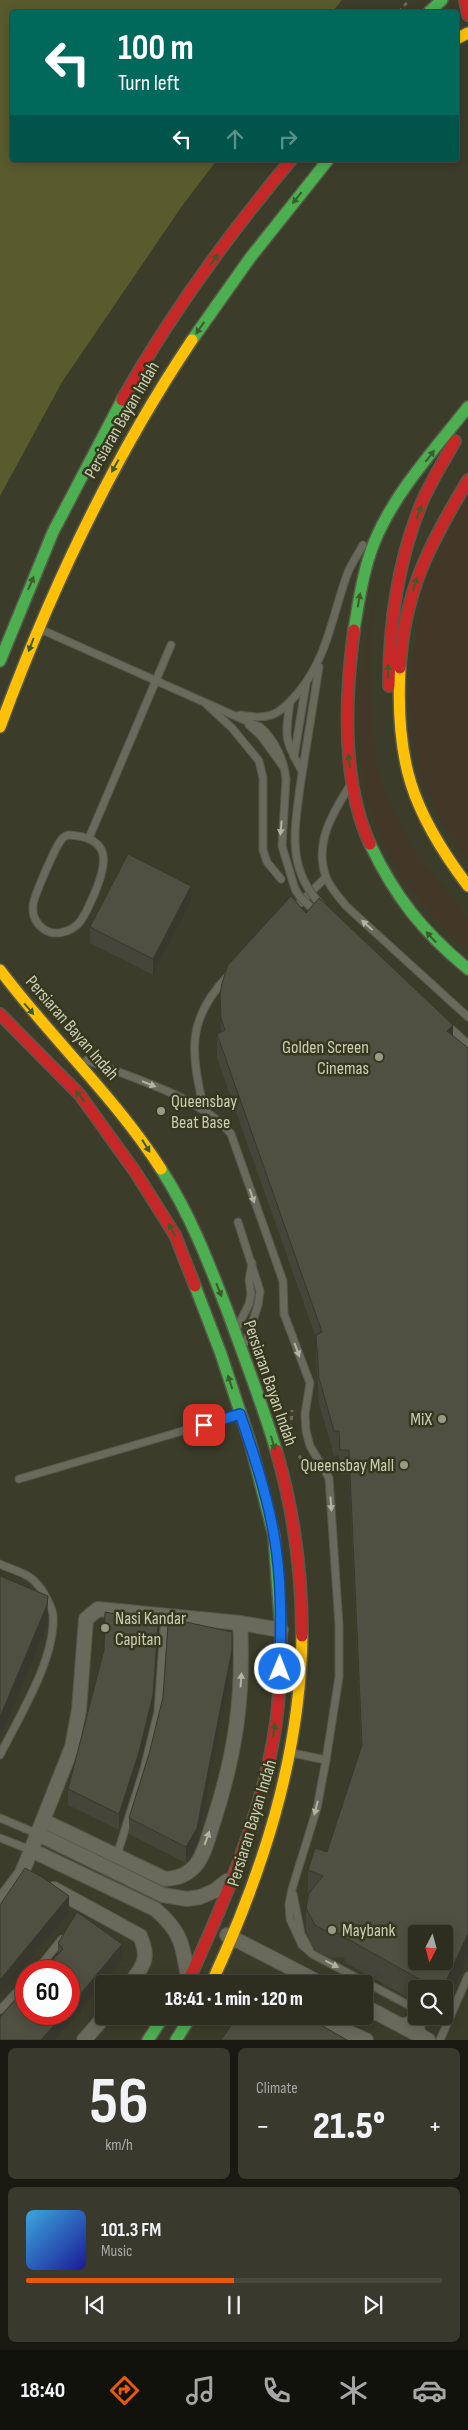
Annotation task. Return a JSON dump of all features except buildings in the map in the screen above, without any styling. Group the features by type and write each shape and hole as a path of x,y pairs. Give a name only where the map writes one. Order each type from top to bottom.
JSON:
{"main road":[{"path":"431,10 442,0"},
{"path":"466,0 468,15"},
{"name":"Persiaran Bayan Indah","path":"0,661 53,531 115,414 158,342 205,271 265,190 289,162"},
{"name":"Persiaran Bayan Indah","path":"0,727 37,628 66,562 102,490 178,358 251,255 326,162"},
{"path":"468,407 412,478 373,546 361,588 347,701 348,743 352,783 357,810 367,837 388,880 409,911 435,942 468,969"},
{"path":"468,417 423,501 397,580 388,656 389,693 393,723 404,770 423,820 468,886"},
{"path":"404,770 397,721 398,689 406,615 416,578 435,534 468,480"},
{"name":"Persiaran Bayan Indah","path":"0,970 31,1012 107,1094 139,1135 179,1198 196,1233 243,1350 292,1509 302,1592 302,1664 291,1753 279,1806 232,1938 215,1975"},
{"name":"Persiaran Bayan Indah","path":"0,1014 80,1095 157,1205 175,1235 220,1354 240,1414 264,1489 274,1536 281,1630 280,1688 273,1742 258,1802 232,1877 191,1975"},
{"path":"148,2040 158,2025"},
{"path":"176,2040 185,2025"}],"street":[{"path":"31,1877 31,1850 72,1747 79,1710 86,1619 98,1609 240,1623 281,1630"},
{"path":"41,1828 117,1855 164,1879 181,1877 196,1865 206,1843 228,1774 238,1727 242,1660 240,1623"},
{"path":"41,1828 162,1895 176,1898 200,1897 214,1891 232,1877"},
{"path":"31,1850 155,1909 170,1922 180,1936 187,1975"},
{"path":"0,1902 31,1877"},
{"path":"31,1877 80,1908 140,1936 146,1948 146,1961 136,1975"},
{"path":"212,1928 304,1975"},
{"path":"373,2011 428,2040"},
{"path":"84,2040 97,2025"},
{"path":"331,2025 366,2040"}],"lane":[{"path":"235,714 253,717 274,714 290,702 306,684 320,661 330,637 349,571 373,528 401,497"},
{"path":"37,628 235,714 267,734 279,752 286,779 282,846 300,897 320,917"},
{"path":"89,838 171,645"},
{"path":"320,661 302,772 294,847 304,884 328,912"},
{"path":"294,758 306,684"},
{"path":"202,700 232,728 259,761 263,778 263,850 267,862 281,879"},
{"path":"290,702 285,736 302,772"},
{"path":"352,783 331,815 325,832 323,866 326,877 346,906 468,1017"},
{"path":"68,835 89,838 98,845 102,852 105,860 104,873 80,922 66,931 47,931 37,923 32,907 33,900 59,843 68,835"},
{"path":"284,919 326,877"},
{"path":"204,1110 194,1060 195,1037 201,1014 211,997 236,968"},
{"path":"440,1018 468,1044"},
{"path":"440,1030 447,1036"},
{"path":"71,1053 169,1093 204,1110 223,1124 230,1134 282,1281 284,1314 310,1383 305,1414 306,1431 310,1446 330,1478 339,1625 339,1677 326,1760 317,1808 292,1889 289,1904 290,1919 302,1945 312,1954 350,1975"},
{"path":"238,1222 258,1281 259,1298 243,1350"},
{"path":"235,1332 249,1304 251,1294 249,1280 252,1262"},
{"path":"19,1479 240,1414"},
{"path":"0,1564 29,1577 38,1584 53,1614 48,1650 35,1686 0,1754"},
{"path":"117,1855 144,1769 158,1712 165,1615"},
{"path":"291,1753 326,1760"},
{"path":"0,1818 41,1828"},
{"path":"0,1838 31,1850"},
{"path":"46,1960 58,1946 68,1929"},
{"path":"440,2040 468,1976"},
{"path":"373,1987 408,2005"},
{"path":"0,2010 15,1994"},
{"path":"395,2023 408,2019"},
{"path":"421,2025 421,2030 428,2040"}],"path":[{"path":"401,10 409,0"},
{"path":"304,1466 309,1472"}],"shaded area":[{"path":"0,0 342,0 334,10 10,10 10,162 215,162 182,206 62,382 0,496"},
{"path":"468,498 468,860 448,834 433,806 422,779 411,721 410,691 412,660 425,587 438,554"},
{"path":"377,576 369,664 376,762 385,793 412,848 468,916 468,951 448,932 404,882 384,844 365,797 359,747 360,685"}],"traffic: fast":[{"path":"431,10 442,0"},
{"path":"192,340 250,258 326,162"},
{"path":"0,661 53,532 122,400"},
{"path":"354,630 367,564 382,525 416,472 468,407"},
{"path":"370,844 400,897 437,941 468,969"},
{"path":"161,1169 190,1220 213,1274 253,1380 276,1450"},
{"path":"195,1286 221,1354 250,1442 274,1536 281,1632"},
{"path":"148,2040 158,2025"},
{"path":"176,2040 185,2025"}],"traffic: slow":[{"path":"459,38 468,33"},
{"path":"0,727 40,626 84,528 135,432 192,340"},
{"path":"400,668 399,701 401,731 411,784 433,834 468,886"},
{"path":"0,970 40,1020 103,1092 143,1142 161,1169"},
{"path":"215,1975 246,1901 275,1815 294,1727 300,1682 302,1636"}],"traffic: jam":[{"path":"465,0 468,15"},
{"path":"122,400 180,306 222,246 289,162"},
{"path":"389,686 393,615 396,592 407,546 422,502 455,441"},
{"path":"400,668 407,615 421,569 442,526 468,480"},
{"path":"354,630 347,711 350,766 354,793 370,844"},
{"path":"0,1014 80,1095 136,1173 175,1235 195,1286"},
{"path":"276,1450 288,1496 296,1542 302,1612 302,1636"},
{"path":"191,1975 238,1865 258,1804 277,1714 281,1632"}],"place":[{"name":"Golden Screen Cinemas","path":"379,1057"},
{"name":"Queensbay Beat Base","path":"161,1111"},
{"name":"MiX","path":"442,1419"},
{"name":"Queensbay Mall","path":"404,1465"},
{"name":"Nasi Kandar Capitan","path":"105,1628"},
{"name":"Maybank","path":"332,1930"}],"route":[{"path":"204,1425 240,1414 250,1442 264,1489 274,1536 281,1630 280,1669"}]}
